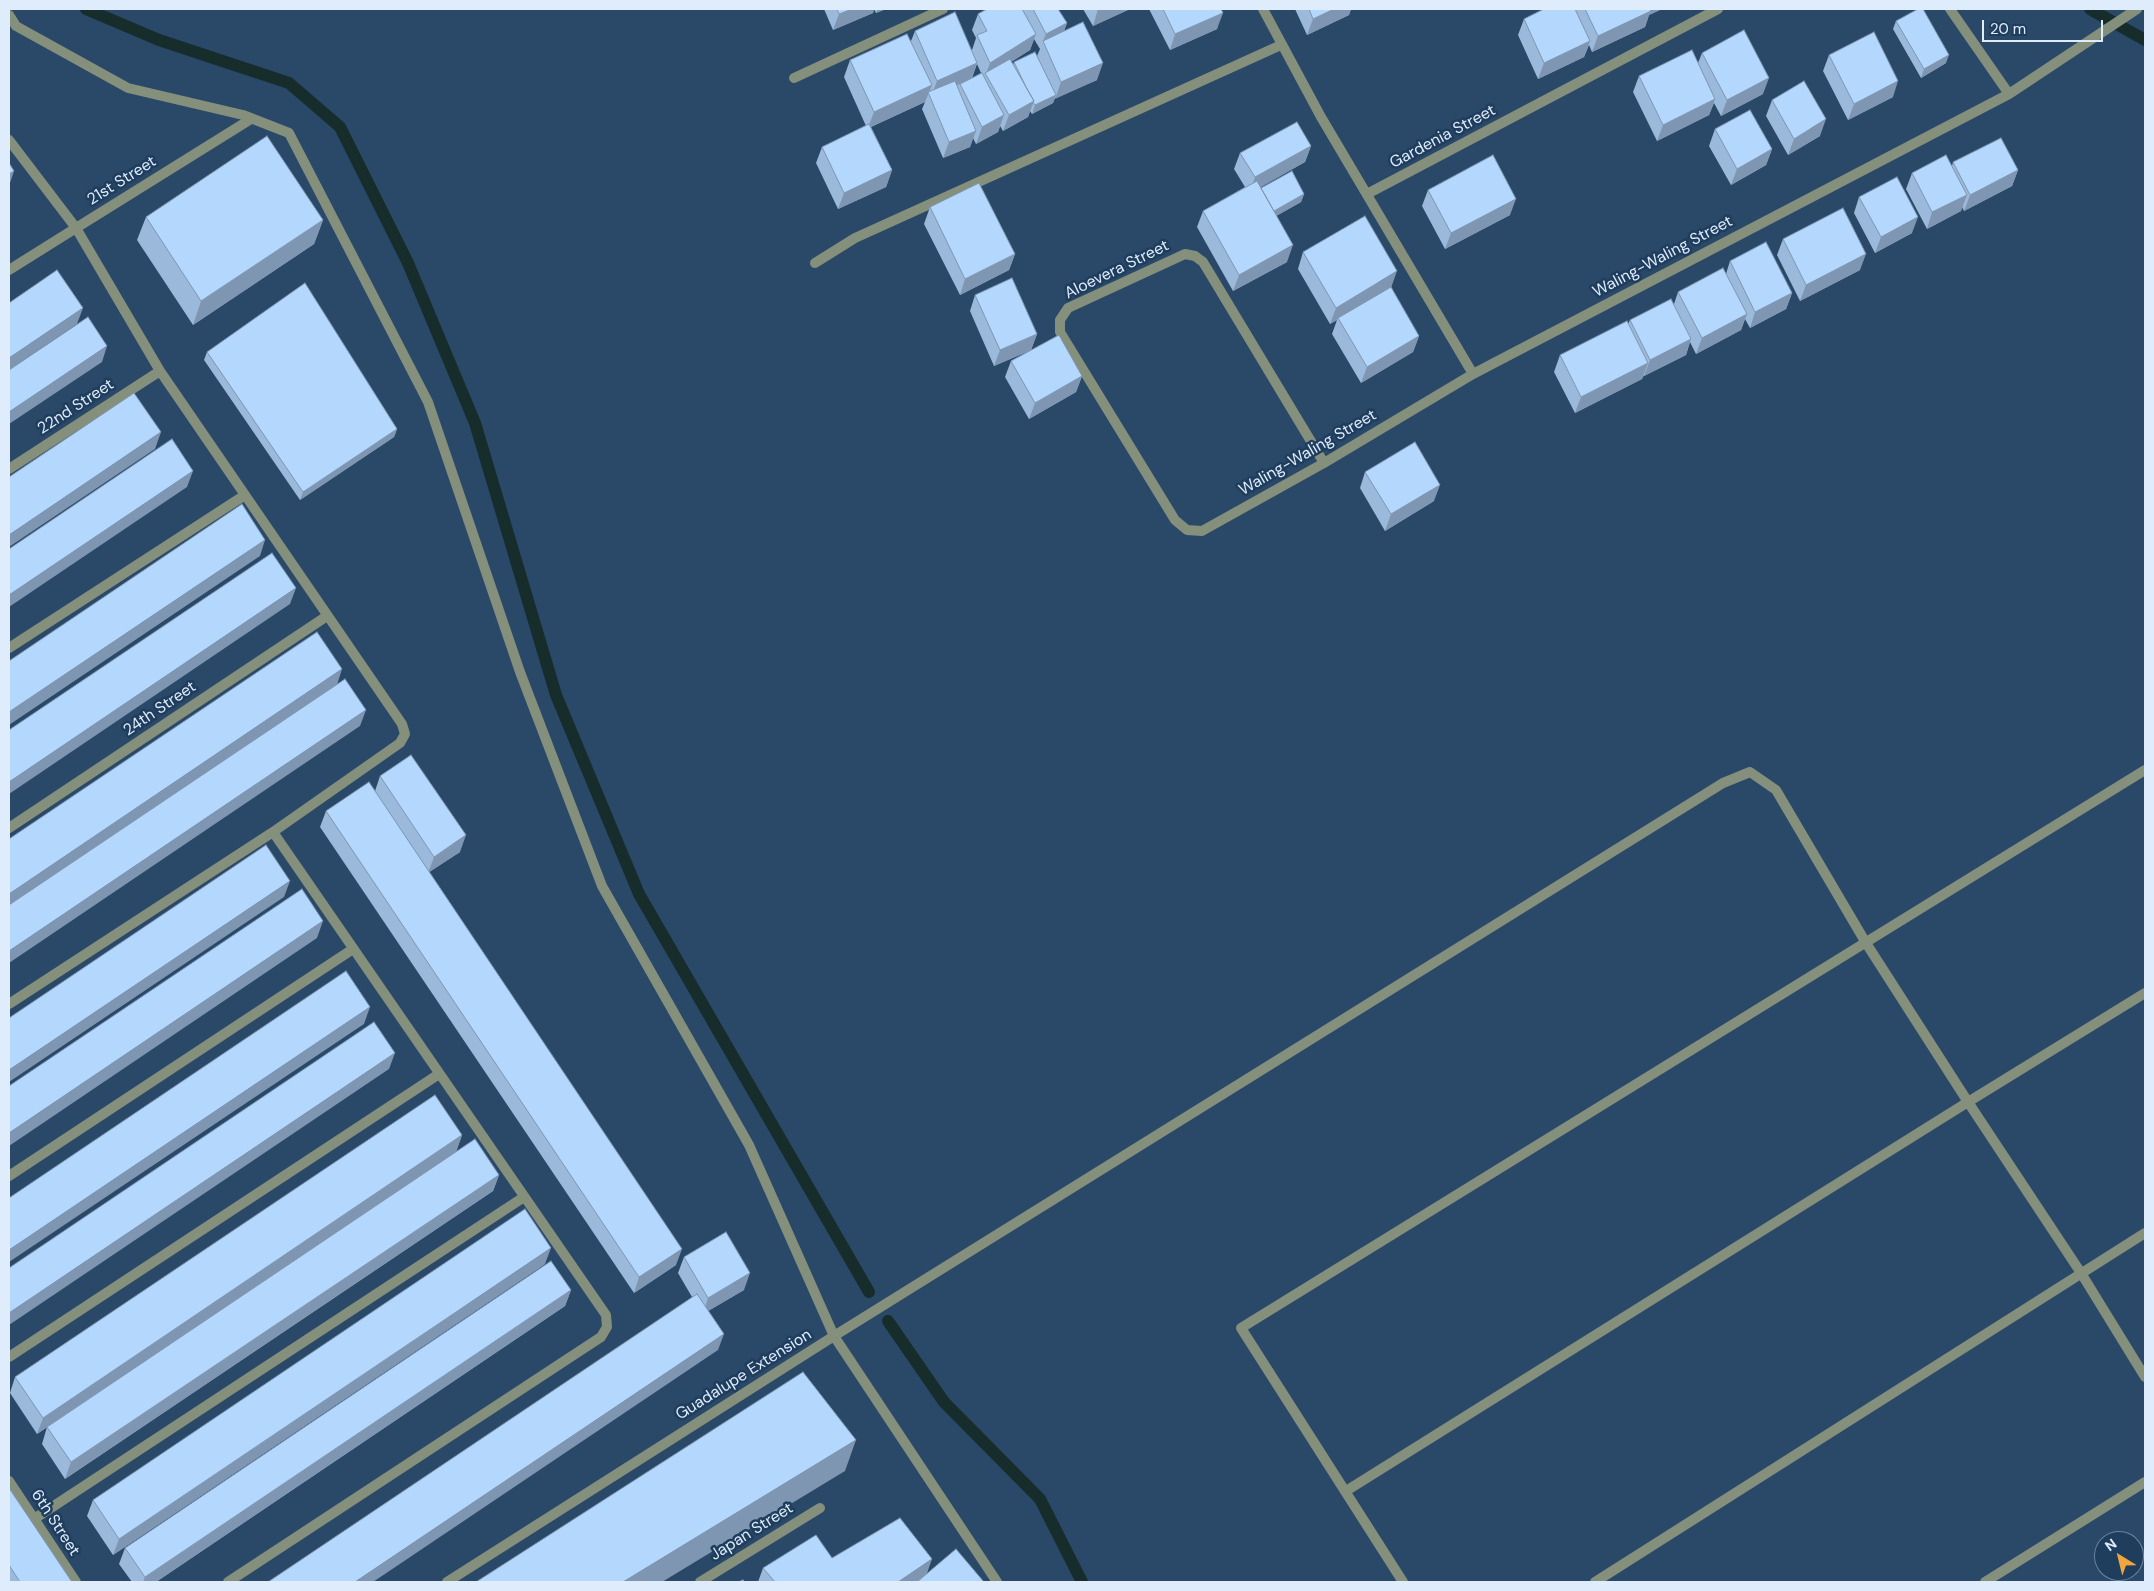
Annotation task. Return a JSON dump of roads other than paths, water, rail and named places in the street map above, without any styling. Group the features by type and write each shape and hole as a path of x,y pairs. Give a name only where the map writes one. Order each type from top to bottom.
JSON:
{"street":[{"path":"794,78 943,9"},
{"path":"1262,9 1367,194 1473,374"},
{"name":"Gardenia Street","path":"1367,194 1718,9"},
{"path":"1950,9 2009,94"},
{"name":"Waling-Waling Street","path":"1202,531 1324,463 1473,374 2009,94 2137,9"},
{"path":"9,16 16,26 128,88 251,119 289,133 428,402 520,672 602,886 749,1145 834,1336 1723,783 1750,772 1776,790 1866,942 1968,1102 2081,1273 2145,1377"},
{"path":"816,262 856,238 1281,45"},
{"name":"21st Street","path":"9,270 251,119"},
{"path":"9,140 76,228 160,371 402,724 405,734 400,743 273,832 9,1004"},
{"name":"Aloevera Street","path":"1202,531 1187,530 1175,520 1060,332 1060,320 1068,308 1184,254 1195,256 1203,262 1324,463"},
{"name":"22nd Street","path":"9,469 160,371"},
{"path":"9,648 245,495"},
{"name":"24th Street","path":"9,828 327,616"},
{"path":"1403,1582 1241,1328 2145,770"},
{"path":"228,1582 601,1337 607,1326 606,1315 273,832"},
{"path":"9,1176 353,949"},
{"path":"1346,1491 2145,993"},
{"path":"9,1357 439,1074"},
{"path":"34,1520 524,1197"},
{"path":"1595,1582 2145,1233"},
{"name":"Guadalupe Extension","path":"447,1582 834,1336 997,1582"},
{"name":"6th Street","path":"9,1481 76,1582"},
{"path":"1985,1582 2145,1482"},
{"name":"Japan Street","path":"700,1582 820,1508"}],"waterway":[{"path":"86,9 159,40 289,83 340,127 408,263 475,423 556,695 639,894 869,1292"},
{"path":"2090,9 2145,40"},
{"path":"888,1321 944,1402 1040,1499 1082,1582"}]}
